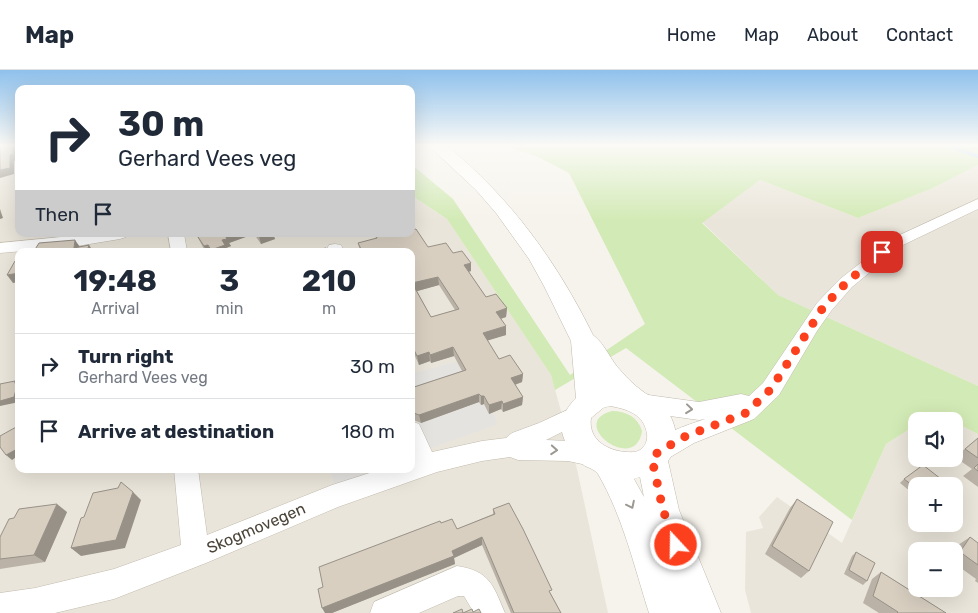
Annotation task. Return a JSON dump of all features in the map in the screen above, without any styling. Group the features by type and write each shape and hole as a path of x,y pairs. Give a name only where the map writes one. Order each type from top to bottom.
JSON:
{"street":[{"path":"464,170 481,185 528,242 552,276 583,341 590,347 610,377 656,417 661,425 662,444 655,456 663,510 702,613"},
{"path":"602,460 631,466 655,456 686,436 746,413 751,406 771,389 824,306 853,276 897,242 978,203"},
{"path":"0,248 98,237"},
{"path":"583,341 587,368 584,407 577,431 580,441 602,460 633,509 668,613"},
{"path":"584,407 610,395 636,401 700,410 740,404 751,406"},
{"name":"Skogmovegen","path":"415,468 482,450 512,446 520,440 547,430 584,407"},
{"path":"415,441 425,465"},
{"name":"Skogmovegen","path":"512,446 518,450 559,450 602,460"},
{"path":"186,473 196,554"},
{"name":"Skogmovegen","path":"0,608 35,603 114,584 196,554 332,497 402,473"},
{"path":"385,613 456,581 472,583 482,596 490,613"}],"shaded area":[{"path":"0,170 15,170 15,237 415,237 415,198 447,219 551,375 577,469 608,613 0,613"},
{"path":"968,170 978,170 978,386 778,295 702,222 760,180 858,218 933,188"},
{"path":"466,359 498,424 429,449 415,414 415,373"},
{"path":"963,426 978,434 978,613 751,613 745,590 746,532 763,528 759,517 777,497 842,543 886,444 908,430 908,467 963,467"},
{"path":"331,473 375,473 335,489"}],"green space":[{"path":"415,170 419,170 453,199 570,375 645,324 569,173 564,170 968,170 933,188 858,218 760,180 702,223 778,295 978,386 978,434 963,426 963,412 908,412 908,430 886,444 852,520 626,348 555,390 551,375 447,219 415,198"},
{"path":"612,411 627,414 638,422 642,431 637,443 628,448 618,447 608,442 600,434 596,425 600,417"}],"building":[{"path":"416,229 428,247 446,243 453,253 462,251 471,263 464,265 486,297 496,294 507,308 496,312 506,326 483,333 499,359 510,355 523,374 511,378 523,397 503,404 502,401 489,405 484,396 479,394 419,415 415,414 415,387 466,370 453,347 430,355 429,352 417,356 415,352 415,288 431,317 459,309 438,277 415,282 415,248 360,248 358,243 377,238 415,237"},
{"path":"198,237 226,237 227,239 222,240 225,245 217,248 210,248 208,245 204,246"},
{"path":"75,240 74,248 36,248 39,243"},
{"path":"89,245 88,248 74,248"},
{"path":"15,261 15,274 7,275"},
{"path":"15,381 14,397 0,401 0,384"},
{"path":"15,428 15,450 6,455 0,447 0,436"},
{"path":"978,438 978,458 965,449"},
{"path":"920,467 926,467 938,477 908,477 908,482 904,479"},
{"path":"121,482 133,492 116,540 71,548 81,518 84,517 93,493 118,488"},
{"path":"797,499 833,522 809,571 772,546"},
{"path":"509,503 552,590 549,591 561,613 514,613 482,537 452,551 454,556 322,608 318,589 323,587 319,567 440,521 441,523 452,519 457,529 495,514 493,509"},
{"path":"57,504 34,555 0,559 0,537 9,519 14,518 19,509"},
{"path":"970,537 978,543 978,565 963,554 963,548"},
{"path":"856,552 875,563 867,581 849,570"},
{"path":"881,572 908,589 908,597 921,597 946,613 897,613 873,596"},
{"path":"462,609 463,613 453,613"},
{"path":"472,609 473,612 479,609 481,613 463,613"}],"route":[{"path":"676,545 663,510 652,459 658,452 686,436 746,413 751,406 771,389 787,366 808,328 824,306 846,283 882,252"}]}
